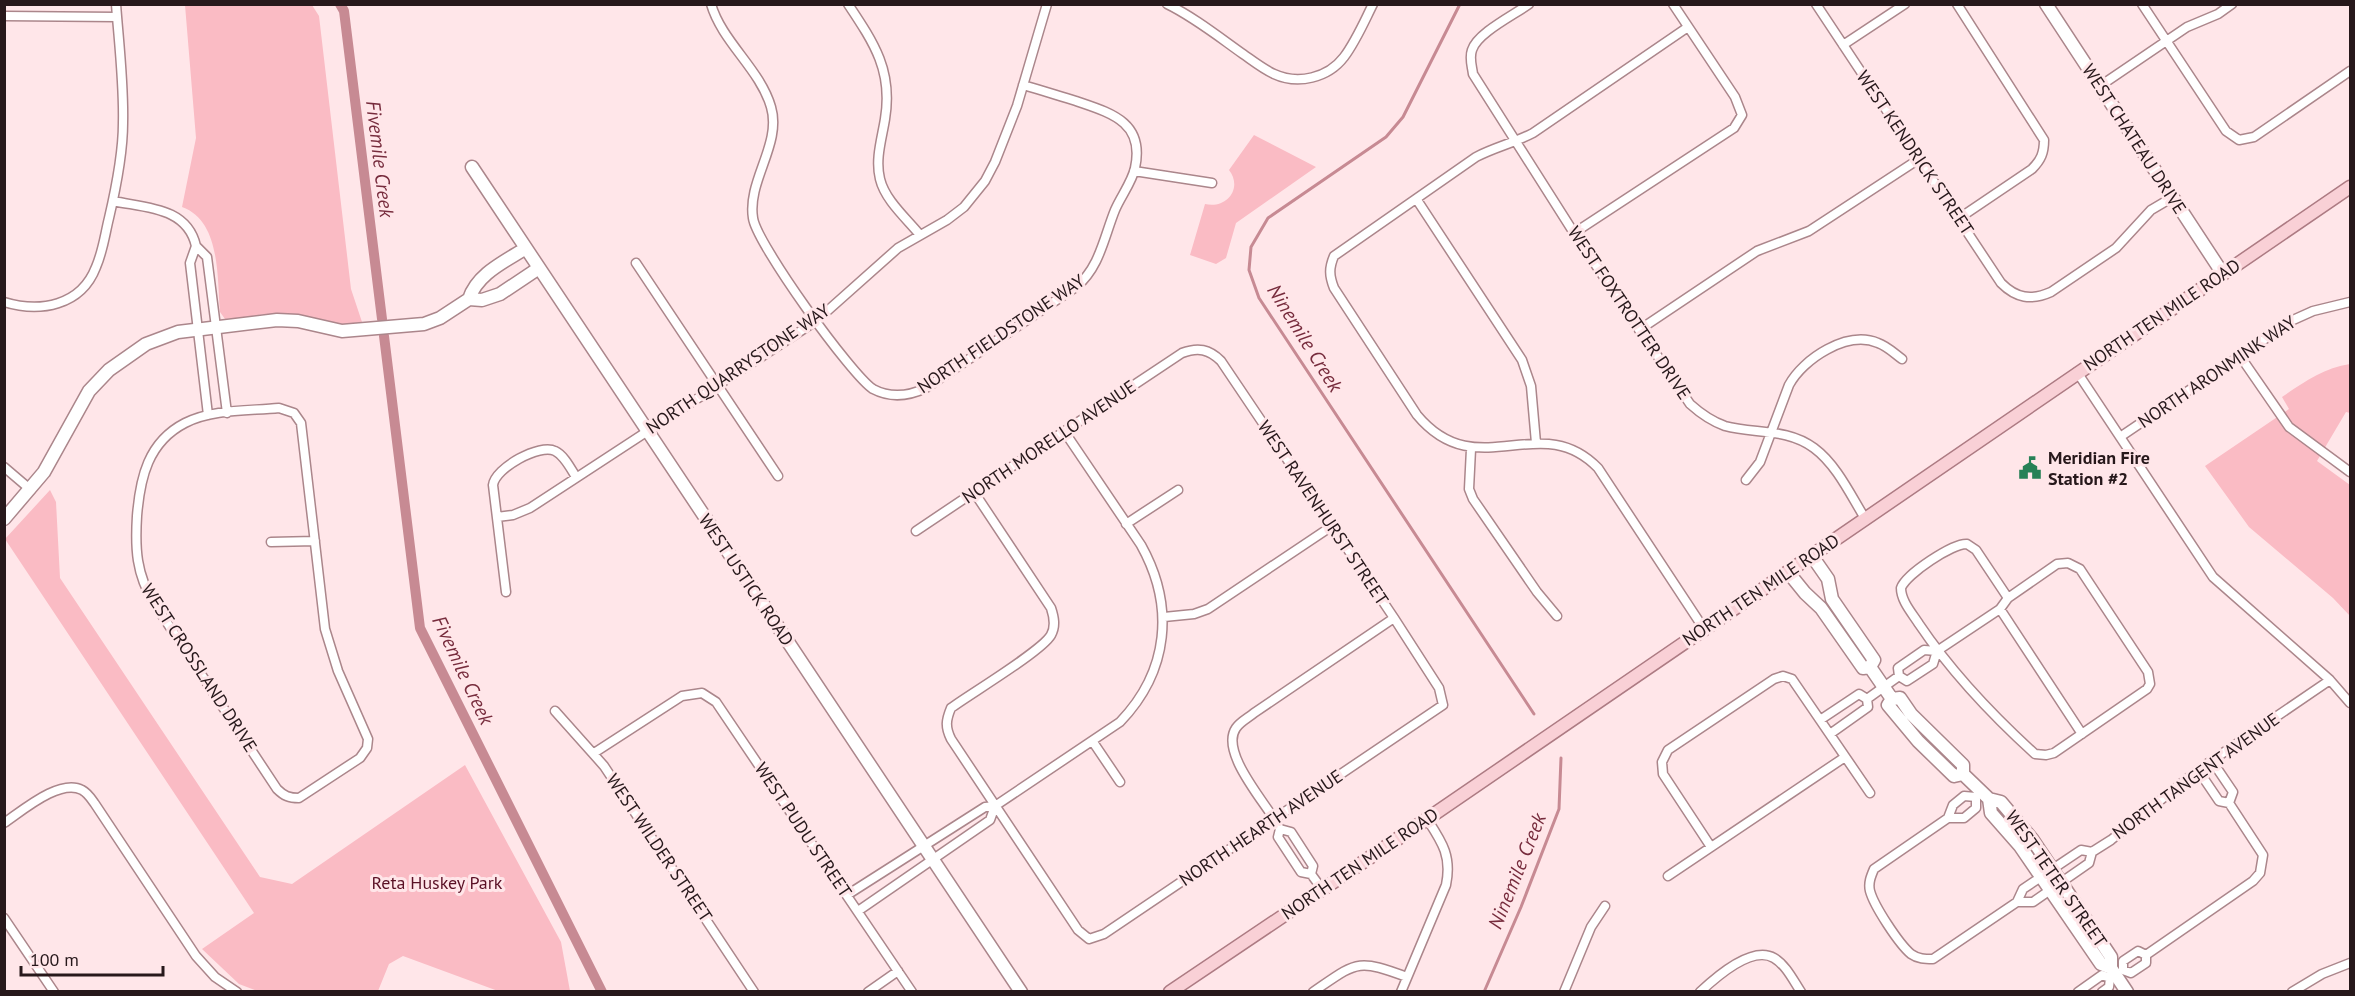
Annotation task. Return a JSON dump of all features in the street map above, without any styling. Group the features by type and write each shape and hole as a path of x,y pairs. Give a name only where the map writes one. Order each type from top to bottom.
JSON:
{"main road":[{"name":"NORTH TEN MILE ROAD","path":"1170,992 1427,819 2350,187"}],"street":[{"path":"4,302 32,308 47,308 70,299 81,290 96,269 113,201 123,125 116,4"},
{"name":"NORTH FIELDSTONE WAY","path":"711,4 717,18 763,88 771,108 771,134 754,196 753,219 759,237 816,321 860,379 873,388 894,395 905,395 926,388 1084,280 1096,262 1116,208 1134,171 1137,146 1126,124 1118,117 1023,85"},
{"path":"848,4 878,52 887,84 886,112 878,159 879,177 888,197 920,235"},
{"name":"NORTH QUARRYSTONE WAY","path":"497,517 513,515 530,508 646,430 816,321 898,248 956,214 972,199 995,162 1023,85 1047,4"},
{"path":"1167,4 1192,18 1264,69 1284,78 1295,79 1317,76 1336,65 1350,48 1373,4"},
{"name":"WEST FOXTROTTER DRIVE","path":"1529,4 1477,39 1471,51 1473,74 1574,233 1683,395 1698,411 1727,426 1794,437 1821,454 1866,519"},
{"path":"1574,233 1734,128 1742,115 1735,97 1673,4"},
{"name":"WEST KENDRICK STREET","path":"1816,4 2008,291 2029,298 2040,297 2051,292 2116,248 2151,210 2173,197"},
{"path":"1844,45 1905,4"},
{"path":"1957,4 2044,140 2044,152 2040,162 1958,219"},
{"name":"WEST CHATEAU DRIVE","path":"2046,4 2223,274"},
{"path":"2142,4 2226,131 2239,140 2253,137 2350,71"},
{"path":"2100,86 2187,27 2218,14 2232,4"},
{"path":"4,16 117,17"},
{"path":"1688,27 1516,142 1495,147 1476,157 1334,256 1330,266 1330,277 1334,288 1424,424 1441,437 1471,448 1483,449 1536,442 1571,448 1590,459 1704,629"},
{"path":"1639,330 1757,251 1809,231 1919,159"},
{"name":"WEST USTICK ROAD","path":"472,167 1021,992"},
{"path":"1134,171 1212,183"},
{"path":"1417,200 1522,360 1531,386 1536,442"},
{"path":"113,201 166,211 188,225 196,246 207,257 227,413"},
{"path":"196,246 190,263 208,415"},
{"path":"469,299 473,287 487,273 526,248"},
{"path":"636,263 778,476"},
{"path":"4,519 31,490 54,456 80,405 108,370 133,351 156,339 198,329 288,320 342,331 424,324 440,318 469,299 482,300 500,294 539,268"},
{"name":"NORTH ARONMINK WAY","path":"2120,437 2302,315 2350,302"},
{"path":"1746,480 1760,462 1789,385 1795,374 1810,359 1841,344 1864,341 1877,342 1902,359"},
{"name":"WEST RAVENHURST STREET","path":"1182,353 1192,349 1203,349 1213,353 1221,361 1394,618 1439,688 1443,705"},
{"name":"NORTH MORELLO AVENUE","path":"916,531 1182,353"},
{"path":"2240,356 2289,427 2350,472"},
{"path":"2077,372 2212,577 2330,680 2350,703"},
{"name":"WEST CROSSLAND DRIVE","path":"279,408 294,413 301,423 328,639 338,670 365,730 367,748 360,758 306,794 291,798 283,795 277,789 154,603 143,584 137,563 135,542 139,492 149,458 173,430 194,419 227,413 279,408"},
{"path":"847,895 985,807 995,806 1093,742 1120,722 1141,696 1152,676 1159,656 1164,617 1151,565 1064,431"},
{"path":"506,592 493,485 496,475 504,468 544,448 561,454 576,477"},
{"path":"1471,448 1469,489 1473,499 1537,592 1557,615"},
{"path":"4,467 31,490"},
{"path":"1126,524 1178,490"},
{"path":"974,492 1052,608 1055,619 1054,629 1043,644 951,708 946,718 946,729 951,739 995,806"},
{"path":"1164,617 1194,614 1208,609 1332,526"},
{"path":"272,542 315,541"},
{"path":"1937,651 1933,664 1906,681 1899,676 1898,668 1924,650 1937,651 2000,609 2008,598 2057,564 2068,563 2080,569 2148,672 2150,684 2144,693 2054,753 2035,754 1980,701 1937,651 1903,600 1901,588 1906,578 1955,545 1967,544 1976,550 2008,598"},
{"name":"WEST TETER STREET","path":"1812,556 1828,579 1832,599 1874,660 1870,667"},
{"name":"WEST TETER STREET","path":"1788,572 1805,594 1821,608 1863,668 1870,667"},
{"path":"2000,609 2082,734"},
{"path":"1322,889 1311,874 1301,872 1278,837 1280,830 1234,756 1231,741 1236,728 1254,713 1394,618"},
{"name":"WEST TETER STREET","path":"1870,667 1892,699 1900,698 1911,714 1963,765 1963,774 1982,796 1991,813 2020,846 2101,964 2115,973"},
{"path":"1711,847 1663,774 1662,762 1668,750 1774,679 1783,676 1792,679 1869,793"},
{"path":"1867,699 1899,676"},
{"name":"NORTH TANGENT AVENUE","path":"2017,902 2033,902 2089,863 2092,852 2198,770 2330,680"},
{"name":"WEST PUDU STREET","path":"594,753 682,696 702,693 716,702 912,992"},
{"path":"1821,720 1859,694 1867,699"},
{"path":"1830,734 1868,707 1867,699"},
{"name":"NORTH HEARTH AVENUE","path":"995,806 1077,930 1089,939 1104,934 1443,705"},
{"name":"WEST WILDER STREET","path":"555,711 594,753 754,992"},
{"path":"1093,742 1120,782"},
{"path":"1668,876 1845,757"},
{"path":"2212,760 2233,792 2229,803"},
{"path":"2146,955 2253,881 2263,864 2264,855 2229,803 2219,801 2198,770"},
{"path":"4,823 58,789 82,790 95,804 196,956 215,977 237,992"},
{"path":"1964,796 1982,796 1976,808 1964,818 1948,818 1953,805 1964,796"},
{"name":"WEST TETER STREET","path":"1982,796 2001,802 2032,839 2111,957 2115,973 2127,992"},
{"path":"858,911 990,820 995,806"},
{"name":"NORTH TANGENT AVENUE","path":"1948,818 1874,869 1870,879 1870,890 1874,900 1903,946 1912,955 1923,959 1933,959 2017,902 2023,889 2081,850 2092,852"},
{"path":"1401,992 1446,885 1449,871 1442,843 1427,819"},
{"path":"1280,830 1291,832 1312,866 1311,874"},
{"path":"1564,992 1591,927 1605,906"},
{"path":"4,918 54,992"},
{"path":"2102,992 2109,987 2122,961 2138,951 2146,955"},
{"path":"1700,992 1745,958 1755,954 1766,954 1783,965 1800,992"},
{"path":"2078,992 2102,975 2131,973 2146,963 2146,955"},
{"path":"2292,992 2322,974 2350,963"},
{"path":"1313,992 1355,966 1366,964 1407,977"},
{"path":"868,992 898,971"}],"green space":[{"path":"185,5 312,5 319,16 351,289 362,322 332,324 282,314 225,319 220,312 217,268 210,237 195,214 182,207 196,138"},
{"path":"1254,135 1316,167 1236,223 1226,258 1216,264 1190,255 1205,204 1220,203 1230,196 1234,184 1229,170"},
{"path":"2350,364 2350,413 2346,412 2317,461 2350,485 2350,616 2333,598 2249,527 2205,466 2289,409 2282,397 2323,372"},
{"name":"Reta Huskey Park","path":"50,490 56,502 60,578 260,877 292,884 465,765 561,942 570,991 498,991 403,956 389,964 378,991 257,991 239,984 202,949 254,913 5,539"}],"waterway":[{"name":"Fivemile Creek","path":"340,4 344,11 382,319"},
{"name":"Ninemile Creek","path":"1460,4 1403,117 1386,137 1268,218 1251,247 1249,270 1259,298 1534,714"},
{"name":"Fivemile Creek","path":"384,336 420,628 602,992"},
{"name":"Ninemile Creek","path":"1484,992 1521,907 1559,809 1561,758"}],"place":[{"name":"Meridian Fire Station #2","path":"2030,468"}]}
